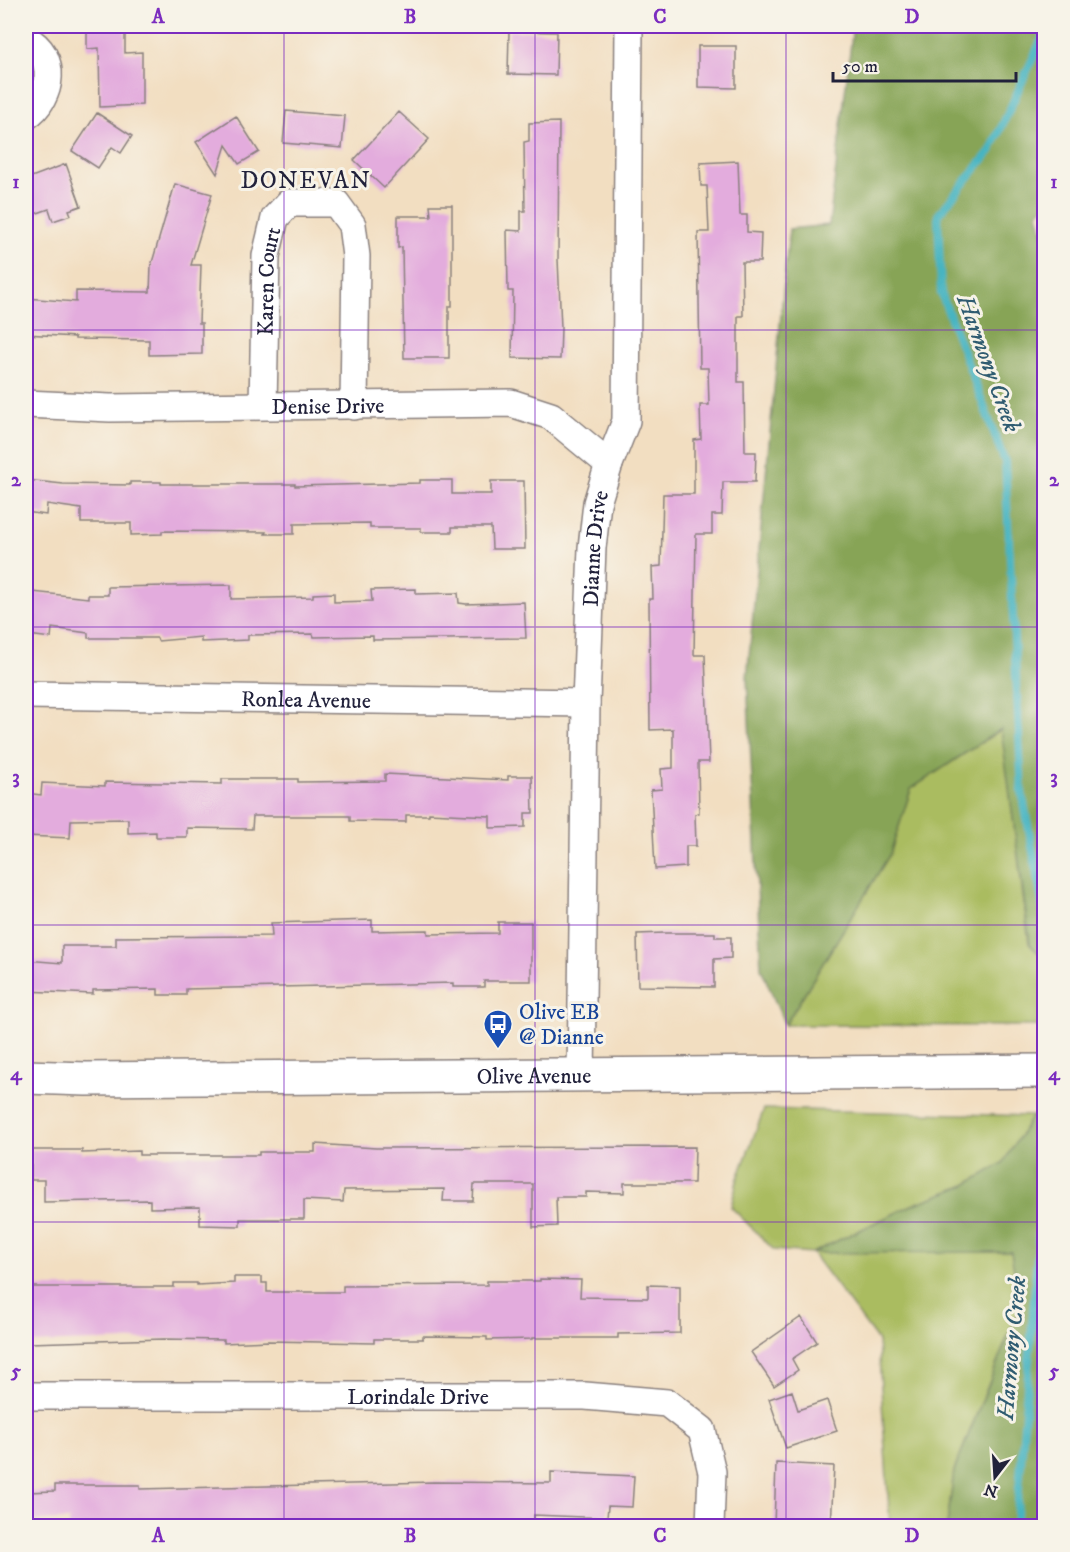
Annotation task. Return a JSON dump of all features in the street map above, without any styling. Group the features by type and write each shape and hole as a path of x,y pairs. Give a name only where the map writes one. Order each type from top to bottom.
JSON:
{"main road":[{"name":"Olive Avenue","path":"26,1077 86,1079 1044,1071"}],"street":[{"name":"Dianne Drive","path":"581,1076 586,703 592,548 597,503 626,421 629,26"},
{"path":"26,39 40,50 47,64 49,79 46,93 38,106 26,116"},
{"name":"Karen Court","path":"263,405 266,256 275,218 289,203 336,203 352,225 356,256 354,406"},
{"name":"Denise Drive","path":"26,404 110,408 511,403 550,416 609,464"},
{"name":"Ronlea Avenue","path":"26,695 586,703"},
{"name":"Lorindale Drive","path":"26,1396 585,1396 667,1403 702,1430 712,1472 710,1527"}],"green space":[{"path":"853,26 1044,26 1044,206 1038,213 1044,237 1044,958 1030,944 1001,729 911,789 890,854 785,1025 761,968 747,678 789,229 829,225"},
{"path":"1002,729 1029,944 1044,958 1044,1026 785,1025 890,854 911,789"},
{"path":"764,1109 1032,1116 1003,1163 966,1185 912,1205 814,1252 1011,1251 1020,1306 954,1471 947,1526 890,1526 878,1341 812,1253 774,1250 731,1207 737,1181"},
{"path":"1032,1116 1044,1116 1044,1526 947,1526 954,1471 1020,1306 1011,1252 812,1253 912,1205 966,1185 1003,1163"}],"building":[{"path":"87,26 125,26 125,53 142,52 142,105 100,107 99,48 87,49"},
{"path":"509,31 557,32 556,75 508,74"},
{"path":"698,46 736,46 736,88 698,87"},
{"path":"286,111 345,116 342,148 283,143"},
{"path":"399,112 429,139 384,188 354,160"},
{"path":"97,113 132,136 121,153 112,147 98,168 72,151"},
{"path":"236,116 259,152 239,164 226,145 217,174 196,142"},
{"path":"559,122 560,359 512,358 513,291 508,291 507,230 521,231 521,211 525,211 524,142 529,141 529,123"},
{"path":"738,161 740,215 747,215 747,232 761,233 760,262 742,262 743,316 738,316 738,382 744,382 745,452 756,452 755,482 723,482 722,515 712,515 712,534 696,534 694,655 705,655 709,762 698,762 699,813 695,814 696,846 686,846 686,867 655,869 651,790 662,789 661,769 673,768 673,729 650,730 649,599 653,599 652,567 661,566 663,494 694,494 694,440 701,439 700,405 709,405 708,368 700,368 698,232 709,232 707,186 701,186 700,163"},
{"path":"66,164 81,206 69,210 71,215 53,221 49,209 29,216 26,206 26,179"},
{"path":"175,184 212,194 191,265 201,265 199,323 202,323 202,354 149,355 149,340 75,339 75,337 26,334 26,298 76,302 76,291 150,292 151,266"},
{"path":"430,205 452,205 452,306 449,306 449,358 404,358 402,247 398,248 398,216 431,216"},
{"path":"26,480 63,484 130,485 130,482 161,482 161,484 295,484 295,486 452,480 452,494 491,494 491,481 524,481 525,549 492,549 491,527 452,527 452,532 421,532 421,528 370,528 370,523 294,524 294,534 162,531 162,534 131,535 131,523 81,523 81,509 47,504 46,515 26,512"},
{"path":"231,585 231,599 313,597 313,594 334,593 334,602 372,601 371,590 416,589 416,594 458,593 459,603 466,604 524,602 526,638 373,640 373,636 314,637 313,634 248,635 248,640 201,642 201,637 158,641 157,638 88,638 88,633 52,628 51,638 28,635 33,592 88,598 88,595 108,595 108,587"},
{"path":"385,774 508,780 508,776 532,776 533,813 525,813 525,827 490,828 490,816 429,813 429,815 406,815 406,822 350,821 350,816 253,816 252,829 187,828 187,837 156,837 156,832 128,833 128,819 71,820 70,838 26,836 26,793 41,795 42,783 105,786 105,782 222,784 222,779 298,779 298,782 385,781"},
{"path":"372,920 372,931 428,930 428,934 498,933 498,922 531,922 531,981 484,981 484,987 453,987 453,983 186,989 186,995 158,995 158,989 93,990 93,994 26,991 26,960 62,963 62,946 116,946 116,937 272,936 271,923"},
{"path":"715,933 715,937 731,937 731,958 714,959 714,987 638,986 637,934"},
{"path":"315,1144 376,1148 695,1147 694,1183 624,1183 624,1193 586,1192 586,1197 556,1197 557,1226 533,1227 533,1184 474,1184 473,1201 443,1201 444,1189 344,1190 343,1202 304,1200 304,1219 240,1219 240,1226 200,1225 200,1207 150,1208 150,1200 44,1202 44,1180 31,1180 31,1150 82,1150 82,1153 139,1151 139,1155 259,1155 259,1152 315,1152"},
{"path":"234,1277 262,1277 262,1283 267,1283 267,1292 343,1292 343,1286 487,1285 487,1281 540,1281 540,1279 581,1280 580,1297 648,1298 648,1285 680,1286 680,1333 618,1334 618,1338 487,1340 487,1337 423,1336 423,1339 374,1339 374,1343 268,1341 224,1343 224,1340 164,1339 29,1343 29,1287 174,1287 174,1283 197,1283 197,1285 234,1283"},
{"path":"801,1317 817,1342 792,1359 798,1370 774,1386 751,1352"},
{"path":"792,1391 798,1410 827,1400 837,1431 786,1448 769,1399"},
{"path":"776,1463 834,1466 831,1527 774,1527"},
{"path":"551,1472 634,1476 632,1507 608,1506 607,1518 534,1515 534,1527 69,1527 69,1520 26,1521 26,1492 55,1491 55,1485 140,1485 140,1489 434,1482 551,1483"}],"waterway":[{"name":"Harmony Creek","path":"1044,34 991,150 938,215 941,293 1005,462 1022,792 1044,912"},
{"name":"Harmony Creek","path":"1016,1526 1044,1173"}],"place":[{"name":"Olive EB @ Dianne","path":"498,1050"}],"district":[{"name":"DONEVAN","path":"306,180"}]}
